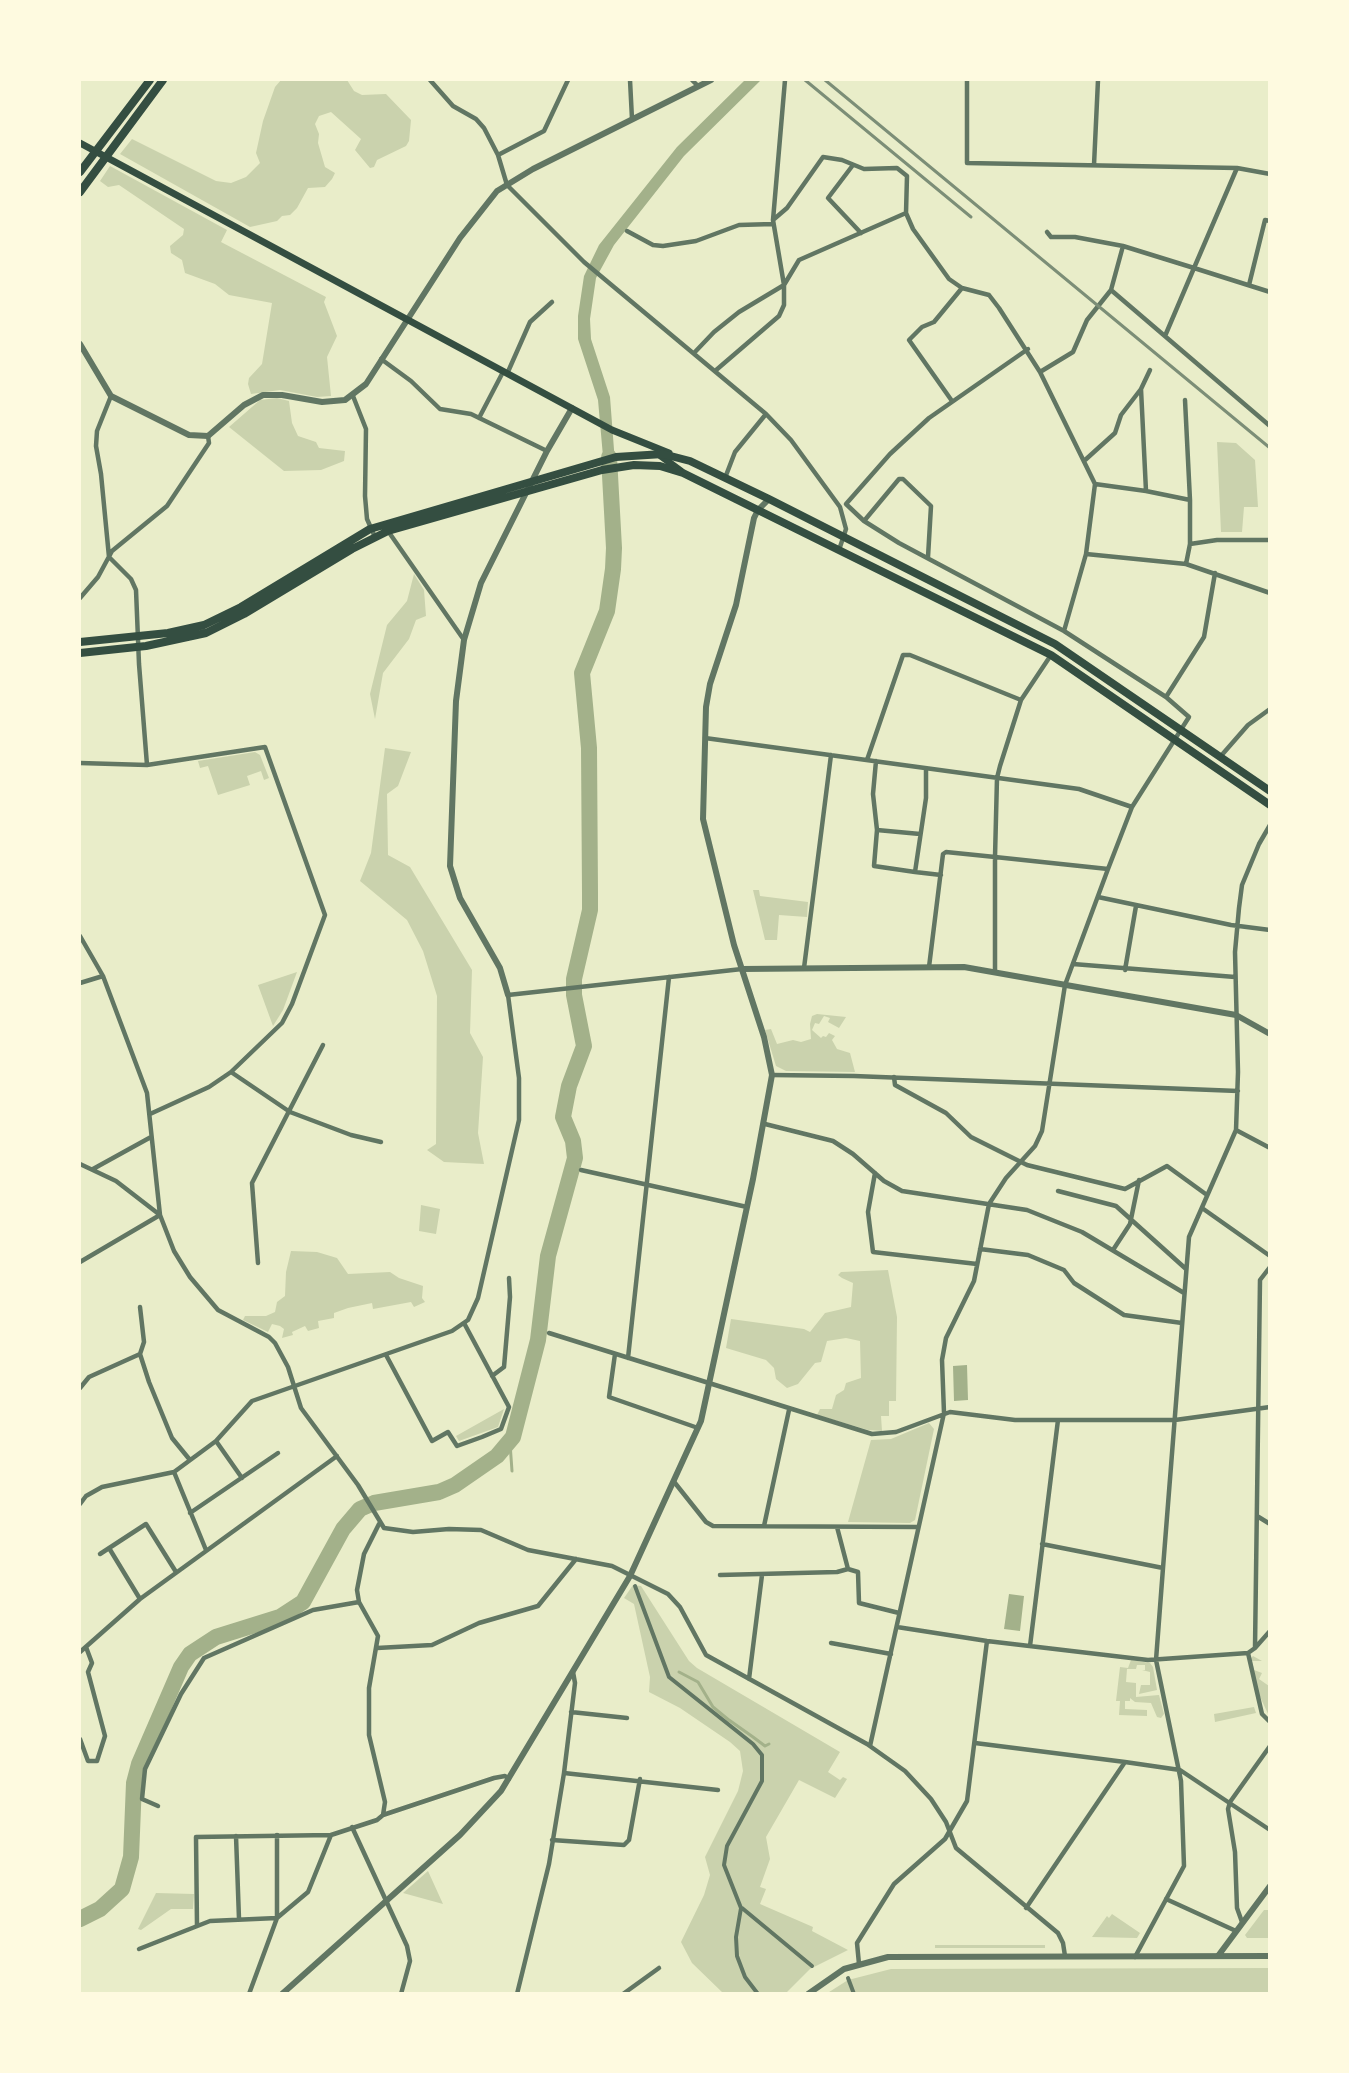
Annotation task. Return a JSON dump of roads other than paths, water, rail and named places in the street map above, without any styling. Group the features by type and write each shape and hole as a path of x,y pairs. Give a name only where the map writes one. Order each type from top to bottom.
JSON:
{"highway":[{"path":"80,653 138,648 189,638 225,625 373,533 388,531 527,490 602,466 616,457 658,454 690,461 1056,644 1220,757 1268,787"},
{"path":"80,642 185,630 222,617 373,533 533,479 602,466 660,466 683,473 1051,655 1269,805"}],"main road":[{"path":"80,172 150,80"},
{"path":"80,192 163,80"},
{"path":"80,143 612,430 690,461"},
{"path":"645,443 683,473"}],"street":[{"path":"430,80 453,106 476,119 498,154 507,185 584,262 766,414 810,463 843,505 899,543 1064,631 1166,696 1189,715 1132,807 1065,985 1041,1134 1035,1146 1006,1178 988,1204 972,1289 946,1338 943,1352 944,1413 870,1746"},
{"path":"498,154 544,131 568,80"},
{"path":"630,80 632,119"},
{"path":"692,80 698,86"},
{"path":"80,344 111,396 189,435 208,436 244,405 263,395 272,394 322,402 345,400 366,384 406,319 482,206 507,185 711,80"},
{"path":"715,371 779,316 783,305 784,285 773,222 785,80"},
{"path":"967,80 967,163 1238,168 1269,174"},
{"path":"1095,165 1098,80"},
{"path":"627,231 653,244 663,246 696,241 743,224 773,222 787,208 822,157 867,170 899,168 908,178 906,213 913,229 949,279 962,288 991,297 1028,349 1095,484 1086,554 1064,631"},
{"path":"852,165 828,198 861,233"},
{"path":"1164,336 1238,168"},
{"path":"694,353 728,320 784,285 799,260 906,213"},
{"path":"1249,285 1265,220 1269,221"},
{"path":"1047,232 1052,237 1075,237 1123,246 1269,292"},
{"path":"1040,372 1073,352 1087,320 1110,292 1123,246"},
{"path":"952,401 909,340 922,327 934,322 962,288"},
{"path":"1110,292 1269,426"},
{"path":"479,418 505,373 530,322 552,302"},
{"path":"839,549 846,529 843,505 890,454 929,418 1028,349"},
{"path":"381,359 411,381 440,409 464,412 547,451"},
{"path":"1084,461 1115,433 1121,415 1141,389 1150,370"},
{"path":"1141,389 1146,491"},
{"path":"111,396 97,431 96,446 109,557 135,584 147,765"},
{"path":"353,396 366,429 365,496 373,533"},
{"path":"1185,400 1190,500 1190,544 1186,564"},
{"path":"80,1504 86,1496 102,1487 174,1473 216,1441 252,1401 452,1331 464,1323 475,1309 519,1120 519,1078 508,995 500,968 460,898 450,867 456,701 464,640 481,583 547,451 572,408"},
{"path":"725,478 735,452 766,414"},
{"path":"80,598 98,577 112,551 167,507 209,443 208,436"},
{"path":"864,521 899,479 903,479 931,506 928,557"},
{"path":"1095,484 1190,500"},
{"path":"282,1994 477,1819 509,1779 630,1576 675,1483 698,1428 765,1124 772,1075 764,1037 742,969 703,819 707,694 736,604 758,510 769,499"},
{"path":"388,531 464,640"},
{"path":"1190,544 1217,540 1269,540"},
{"path":"1086,554 1186,564 1269,593"},
{"path":"1166,696 1204,637 1215,573"},
{"path":"867,760 903,656 910,655 1021,700"},
{"path":"995,972 997,778 1021,700 1051,655"},
{"path":"1220,757 1248,725 1269,709"},
{"path":"705,738 1079,789 1132,807"},
{"path":"80,763 147,765 265,747 325,915 292,1005 282,1023 231,1072 209,1087 150,1114"},
{"path":"804,968 831,755"},
{"path":"876,761 873,794 877,830 875,867 941,875"},
{"path":"915,872 926,798 926,769"},
{"path":"1135,1956 1184,1866 1180,1770 1156,1660 1184,1293 1189,1237 1236,1130 1238,1091 1235,977 1242,885 1269,825"},
{"path":"877,830 920,834"},
{"path":"929,968 944,852 1108,869"},
{"path":"1098,897 1269,930"},
{"path":"1125,970 1136,906"},
{"path":"80,936 103,976 147,1093 160,1215 174,1251 189,1277 218,1310 268,1336 275,1343 288,1366 301,1408 337,1456 380,1524 384,1528 407,1532 471,1528 528,1551 612,1566 668,1594 680,1607 706,1655 893,1760 918,1784 946,1822 952,1842 964,1856 1061,1936 1065,1956"},
{"path":"1073,964 1125,970 1235,977"},
{"path":"508,995 742,969 964,967 1236,1015 1269,1034"},
{"path":"80,982 103,976"},
{"path":"628,1358 669,977"},
{"path":"258,1263 252,1183 323,1045"},
{"path":"231,1072 290,1112 351,1135 381,1142"},
{"path":"772,1075 894,1077 1238,1091"},
{"path":"894,1077 895,1085 946,1113 971,1137 1022,1162 1125,1189 1167,1166 1207,1195"},
{"path":"765,1124 832,1141 894,1187 909,1193 1027,1210 1082,1232 1184,1293"},
{"path":"1236,1130 1269,1148"},
{"path":"93,1169 150,1137"},
{"path":"80,1164 116,1181 160,1215"},
{"path":"581,1170 747,1207"},
{"path":"875,1173 868,1212 873,1252 977,1264"},
{"path":"1113,1250 1132,1218 1139,1180"},
{"path":"1058,1191 1116,1206 1186,1269"},
{"path":"1202,1208 1269,1256"},
{"path":"80,1262 160,1215"},
{"path":"980,1249 1028,1255 1064,1270 1074,1283 1124,1315 1182,1323"},
{"path":"1256,1648 1260,1280 1269,1267"},
{"path":"492,1376 504,1367 509,1278"},
{"path":"140,1307 144,1342 140,1354 163,1419 172,1438 190,1460"},
{"path":"386,1355 432,1441 448,1432 457,1446 501,1428 509,1407 464,1323"},
{"path":"549,1333 789,1410 872,1434 896,1432 944,1413 1015,1420 1175,1420 1269,1407"},
{"path":"80,1388 89,1377 140,1354"},
{"path":"615,1354 609,1397 698,1428"},
{"path":"764,1526 789,1410"},
{"path":"1030,1646 1058,1420"},
{"path":"216,1441 242,1478"},
{"path":"190,1513 278,1453"},
{"path":"80,1652 140,1599 337,1456"},
{"path":"174,1473 206,1550"},
{"path":"675,1483 706,1522 714,1526 918,1527"},
{"path":"1257,1516 1269,1524"},
{"path":"100,1554 146,1524 176,1572"},
{"path":"380,1524 364,1554 357,1579 359,1602 378,1636 369,1688 369,1735 385,1802 383,1815"},
{"path":"837,1527 848,1569"},
{"path":"1042,1544 1163,1568"},
{"path":"109,1548 140,1599"},
{"path":"377,1648 432,1646 480,1623 538,1606 576,1559"},
{"path":"720,1575 837,1572 848,1569 858,1572 859,1603 899,1613"},
{"path":"749,1679 762,1575"},
{"path":"635,1586 669,1677 753,1744 762,1755 762,1781 725,1852 726,1872 741,1908 812,1965"},
{"path":"158,1806 142,1799 146,1769 181,1694 204,1658 313,1610 359,1602"},
{"path":"897,1627 987,1641 1156,1660 1248,1653 1256,1648 1269,1631"},
{"path":"859,1964 857,1943 894,1884 949,1833 967,1801 987,1641"},
{"path":"831,1643 891,1654"},
{"path":"80,1740 88,1761 97,1761 105,1736 88,1672 92,1663 86,1647"},
{"path":"1248,1653 1262,1714 1269,1722"},
{"path":"517,1994 540,1905 564,1773 575,1683 573,1672"},
{"path":"571,1712 627,1718"},
{"path":"975,1743 1180,1770 1269,1830"},
{"path":"1242,1922 1237,1908 1235,1861 1228,1809 1230,1802 1269,1746"},
{"path":"1026,1908 1125,1762"},
{"path":"564,1773 640,1779 718,1790"},
{"path":"197,1926 196,1837 331,1835 494,1778 505,1776 509,1779"},
{"path":"552,1840 624,1845 629,1840 640,1779"},
{"path":"352,1827 407,1946 410,1960 401,1994"},
{"path":"249,1994 277,1918 277,1835"},
{"path":"140,1949 210,1921 277,1918 308,1892 331,1835"},
{"path":"236,1836 239,1919"},
{"path":"1218,1956 1269,1886"},
{"path":"1166,1899 1236,1932"},
{"path":"741,1908 736,1937 737,1956 745,1977 758,1994"},
{"path":"808,1994 838,1972 859,1964 902,1957 1269,1956"},
{"path":"623,1994 659,1968"},
{"path":"848,1978 854,1994"}],"waterway":[{"path":"80,1919 100,1909 122,1889 131,1857 134,1783 139,1764 181,1667 190,1654 216,1637 280,1617 303,1602 343,1529 360,1509 374,1503 439,1492 455,1485 497,1456 513,1437 538,1340 548,1256 575,1158 573,1141 563,1117 569,1086 584,1046 574,995 574,979 590,910 589,748 582,673 607,611 613,569 609,457"},
{"path":"510,1443 512,1471"},
{"path":"679,1672 698,1682 713,1707 730,1721"},
{"path":"729,1720 753,1737"},
{"path":"753,1737 765,1746 769,1744"}],"railway":[{"path":"805,80 971,217"},
{"path":"825,80 1270,448"}]}
